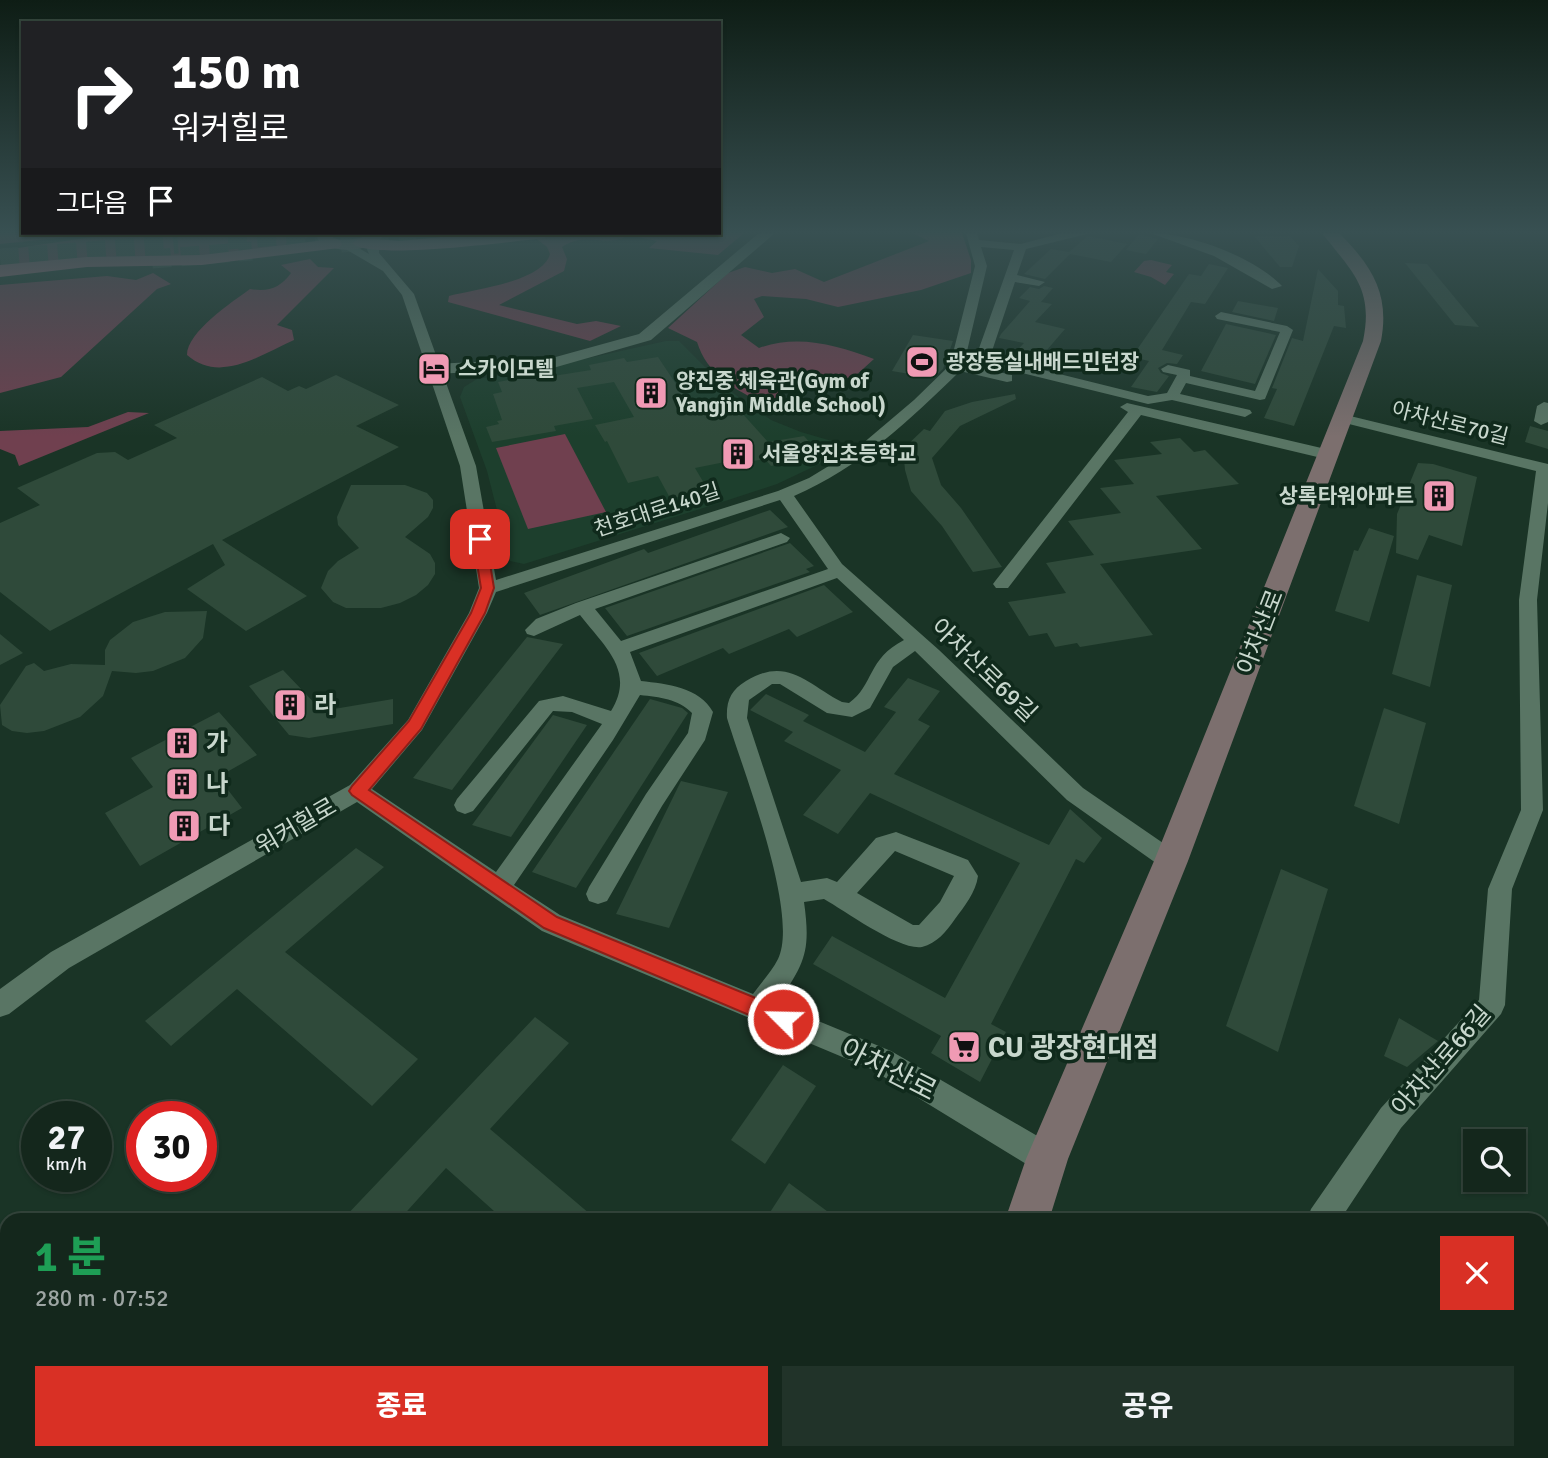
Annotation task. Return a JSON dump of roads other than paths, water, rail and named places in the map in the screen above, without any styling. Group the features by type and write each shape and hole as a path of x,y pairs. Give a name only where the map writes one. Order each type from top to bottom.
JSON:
{"main road":[{"name":"아차산로","path":"1029,1213 1047,1159 1171,861 1330,455 1376,328 1375,301"}],"street":[{"path":"410,301 468,466 488,588"},
{"path":"434,369 553,363 645,337 688,301"},
{"path":"973,301 957,366 1330,455"},
{"path":"1004,301 984,354 990,361 1148,400 1172,396 1245,413"},
{"path":"1182,378 1259,396 1287,330 1221,316"},
{"name":"천호대로140길","path":"488,588 783,494 815,481 860,453 919,404 957,366"},
{"path":"1168,369 1185,373 1172,396"},
{"path":"1541,421 1544,406 1548,407"},
{"path":"1002,584 1138,409"},
{"name":"아차산로70길","path":"1342,418 1546,469"},
{"name":"아차산로66길","path":"1327,1213 1391,1118 1492,1005 1500,889 1532,810 1528,600 1546,469"},
{"name":"아차산로69길","path":"783,494 840,571 1075,794 1171,861"},
{"path":"534,630 543,623 583,607 781,538"},
{"path":"617,649 840,571"},
{"name":"워커힐로","path":"0,1005 60,960 358,791 415,725 478,613 488,588"},
{"path":"499,887 630,697 631,676 617,649 583,607"},
{"path":"758,1009 791,962 796,933 791,894 737,719 736,701 742,692 775,676 790,679 843,711 854,710 868,697 884,666 896,653 917,642"},
{"path":"598,894 653,800 698,735 703,712 698,704 685,698 661,691 630,687"},
{"path":"465,806 546,706 556,702 566,703 615,721"},
{"name":"아차산로","path":"358,791 551,923 881,1060 1047,1159"},
{"path":"791,894 827,888 910,936 919,937 929,933 943,916 967,880 966,872 960,866 896,841 884,845 841,894"}],"place":[{"name":"광장동실내배드민턴장","path":"922,362"},
{"name":"스카이모텔","path":"434,369"},
{"name":"양진중 체육관(Gym of Yangjin Middle School)","path":"651,393"},
{"name":"서울양진초등학교","path":"738,454"},
{"name":"상록타워아파트","path":"1439,496"},
{"name":"라","path":"290,705"},
{"name":"가","path":"182,743"},
{"name":"나","path":"182,784"},
{"name":"다","path":"184,826"},
{"name":"CU 광장현대점","path":"964,1047"}]}
